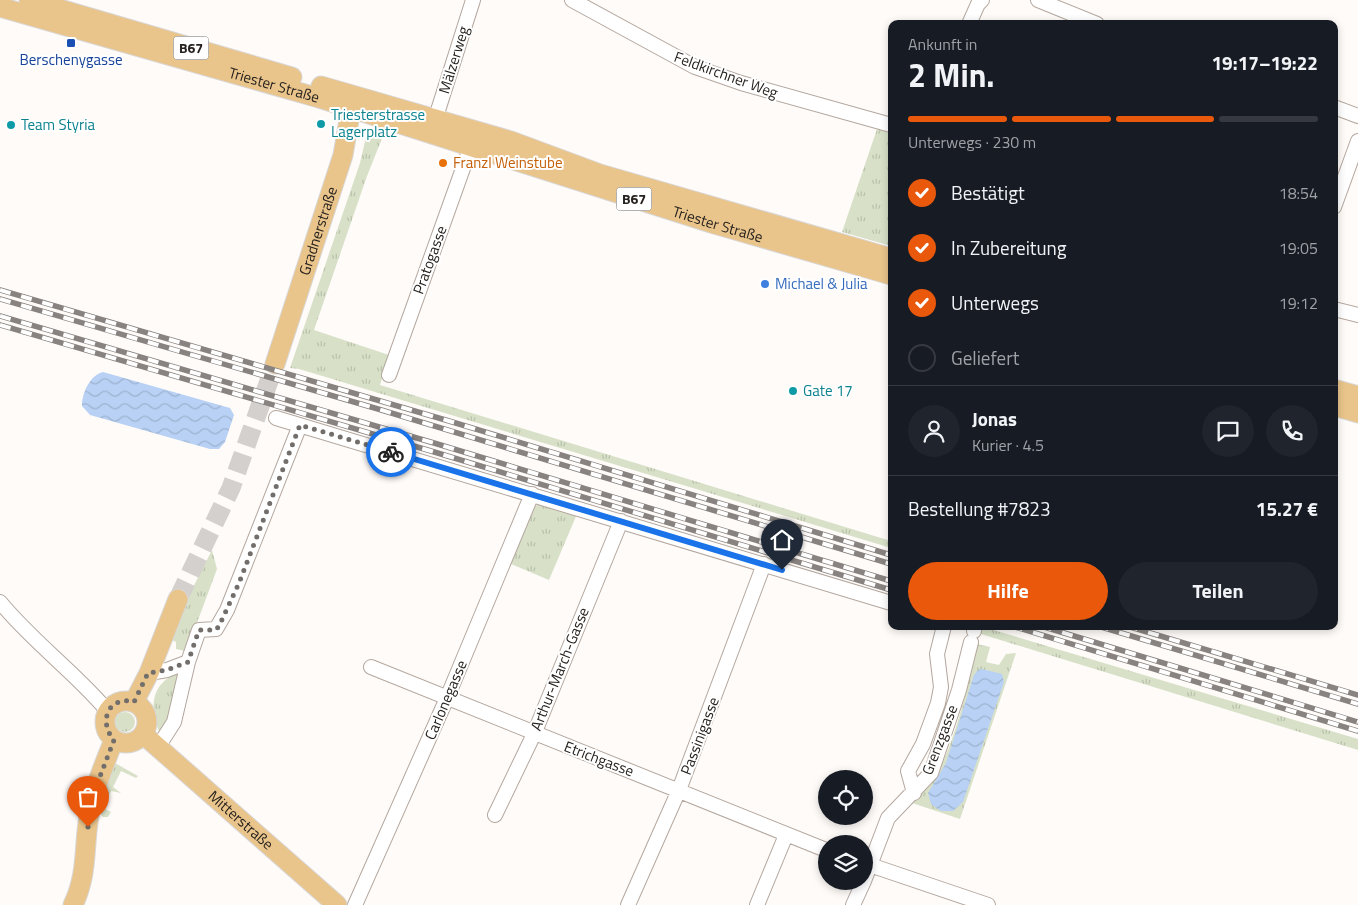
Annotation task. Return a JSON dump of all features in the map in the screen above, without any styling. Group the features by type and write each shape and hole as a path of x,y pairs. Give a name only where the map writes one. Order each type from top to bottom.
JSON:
{"main road":[{"name":"Triester Straße","path":"29,0 352,102 471,146 711,223 888,274"},
{"name":"Triester Straße","path":"0,7 352,102 435,120 516,143 600,174 888,257"},
{"name":"Gradnerstraße","path":"275,364 343,155 352,102"},
{"path":"1338,390 1358,396"},
{"path":"1338,407 1358,413"},
{"path":"134,702 178,599"},
{"path":"122,701 134,702 144,710 146,715 147,728 144,734 129,744 114,740 106,726 110,710 122,701"},
{"name":"Mitterstraße","path":"144,734 328,901"},
{"path":"73,905 80,891 86,865 90,810 114,740"}],"street":[{"name":"Mälzerweg","path":"435,120 473,0"},
{"name":"Feldkirchner Weg","path":"572,0 695,67 741,84 888,124"},
{"path":"972,20 978,4 982,0"},
{"path":"1038,0 1087,20"},
{"path":"1338,108 1358,116"},
{"path":"1338,197 1358,141"},
{"name":"Pratogasse","path":"389,375 471,146"},
{"path":"1338,310 1358,315"},
{"path":"276,418 888,602"},
{"path":"158,747 174,722 188,662 199,630 216,630 228,610 300,425"},
{"name":"Carlonegasse","path":"354,905 447,698 532,494"},
{"name":"Arthur-March-Gasse","path":"495,815 534,734 621,521"},
{"name":"Passinigasse","path":"628,905 679,790 764,564"},
{"path":"0,602 17,623 78,677 105,708 110,710"},
{"path":"914,793 908,771 923,744 938,703 941,687 937,654 943,630"},
{"name":"Grenzgasse","path":"873,851 888,818 914,793 931,773 964,676 973,633"},
{"path":"148,673 167,670 188,662"},
{"name":"Etrichgasse","path":"371,667 534,734 679,790 786,836 818,847"},
{"path":"757,905 786,836"},
{"path":"873,866 988,905"},
{"name":"Grenzgasse","path":"853,905 860,890"}],"green space":[{"path":"877,129 888,131 888,245 842,232"},
{"path":"375,130 385,131 367,176 314,330 389,355 380,385 888,540 888,547 299,369 290,368 360,163 366,137"},
{"path":"542,503 577,514 549,580 511,564 535,506"},
{"path":"212,550 217,569 188,647 185,651 176,649 176,642 172,640 181,611"},
{"path":"979,630 993,630 1358,739 1358,750 981,634"},
{"path":"977,644 990,647 986,662 999,665 1006,654 1016,653 960,819 912,803 933,781 949,748 966,694"},
{"path":"180,672 172,715 160,734 154,715 155,697 163,683"},
{"path":"125,712 132,715 135,722 132,729 125,732 118,729 115,722 118,715"},
{"path":"115,763 138,776 136,778 121,771 113,787 121,793 111,791 103,808 111,812 108,817 103,817 100,813 105,790"}],"water":[{"path":"103,372 230,408 234,415 225,442 219,449 210,449 90,415 82,406 83,396 94,377"},
{"path":"982,669 1002,674 1004,682 963,802 953,811 941,811 931,804 928,793 946,763 974,675 978,670"}],"tunnel":[{"path":"178,599 231,488 275,364"}],"railway":[{"path":"0,290 449,421 888,554"},
{"path":"0,299 378,409 888,563"},
{"path":"0,316 434,443 888,580"},
{"path":"0,325 431,451 888,589"},
{"path":"1025,630 1358,731"},
{"path":"1054,630 1358,722"},
{"path":"1111,630 1358,704"},
{"path":"1140,630 1358,695"}],"way so far":[{"path":"88,827 90,810 99,779 114,740 107,731 106,715 117,702 126,700 134,702 148,673 167,670 188,662 199,630 216,630 219,626 239,583 300,425 391,452"}],"place":[{"name":"Berschenygasse","path":"71,43"},
{"name":"Triesterstrasse Lagerplatz","path":"321,124"},
{"name":"Team Styria","path":"11,125"},
{"name":"Franzl Weinstube","path":"443,163"},
{"name":"Michael & Julia","path":"765,284"},
{"name":"Gate 17","path":"793,391"}],"route":[{"path":"391,452 782,570"}]}
